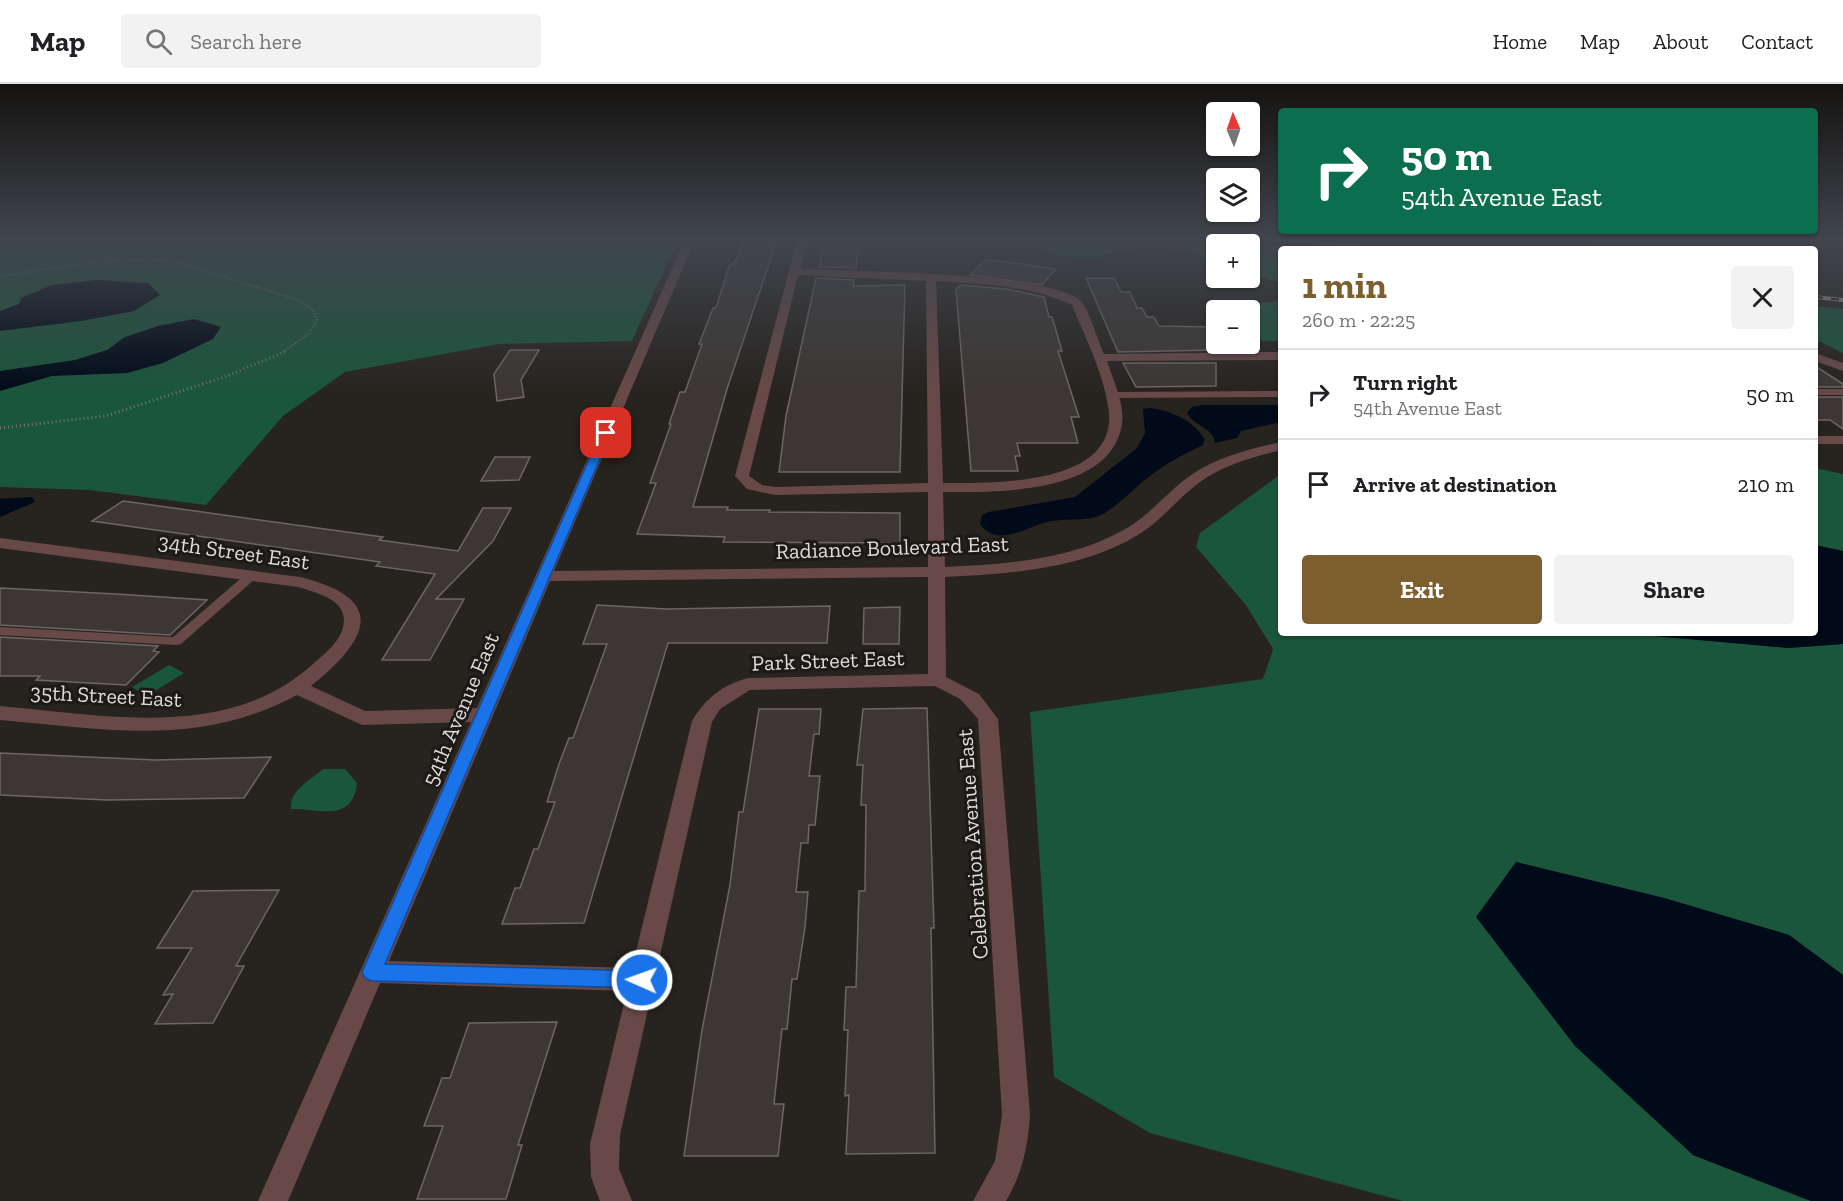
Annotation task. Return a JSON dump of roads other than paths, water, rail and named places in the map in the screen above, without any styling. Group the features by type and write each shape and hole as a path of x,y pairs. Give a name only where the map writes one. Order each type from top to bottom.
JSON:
{"street":[{"name":"54th Avenue East","path":"273,1201 668,289"},
{"path":"789,289 742,469 742,476 749,484 755,488 775,491 934,487 1004,489 1034,484 1083,468 1102,455 1116,424 1111,395 1077,303 1072,299 1044,292 1021,289"},
{"path":"931,289 934,487 938,572 936,680"},
{"path":"1099,358 1278,356"},
{"path":"1818,358 1843,367"},
{"path":"1818,440 1843,440"},
{"name":"Radiance Boulevard East","path":"544,576 996,570 1089,551 1133,531 1196,478 1226,461 1278,447"},
{"name":"34th Street East","path":"0,543 325,588 349,604 354,613 354,626 345,643 330,662 297,687"},
{"name":"Park Street East","path":"642,980 702,722 713,704 723,696 748,684 765,682 936,680"},
{"name":"Celebration Avenue East","path":"936,680 966,691 977,701 988,720 1016,1114 1014,1148 996,1191"},
{"path":"297,687 362,718 483,715"},
{"name":"35th Street East","path":"0,713 171,724 199,722 263,705 297,687"},
{"path":"372,972 642,980 602,1159 605,1176 616,1199"}],"lane":[{"path":"1818,392 1843,392"},
{"path":"1111,395 1278,394"},
{"path":"0,631 176,641 251,576"}],"water":[{"path":"42,289 154,289 160,295 134,311 81,321 0,331 0,311 19,304 21,298"},
{"path":"194,319 221,327 213,339 163,363 127,373 52,376 0,391 0,371 75,360 107,350 125,337 158,326"},
{"path":"1278,405 1278,423 1241,431 1237,438 1215,443 1211,433 1187,413 1192,407"},
{"path":"1151,408 1174,414 1189,422 1205,440 1202,446 1162,467 1103,514 1085,519 1052,521 1005,535 996,535 980,524 982,515 989,512 1075,497 1137,448 1145,433 1143,409"},
{"path":"32,497 35,502 0,517 0,499"},
{"path":"1818,546 1843,551 1843,644 1788,648 1654,636 1818,636"},
{"path":"1516,862 1664,898 1789,935 1843,975 1843,1201 1811,1201 1693,1155 1575,1046 1476,917"}],"railway":[{"path":"1818,297 1843,300"}]}
